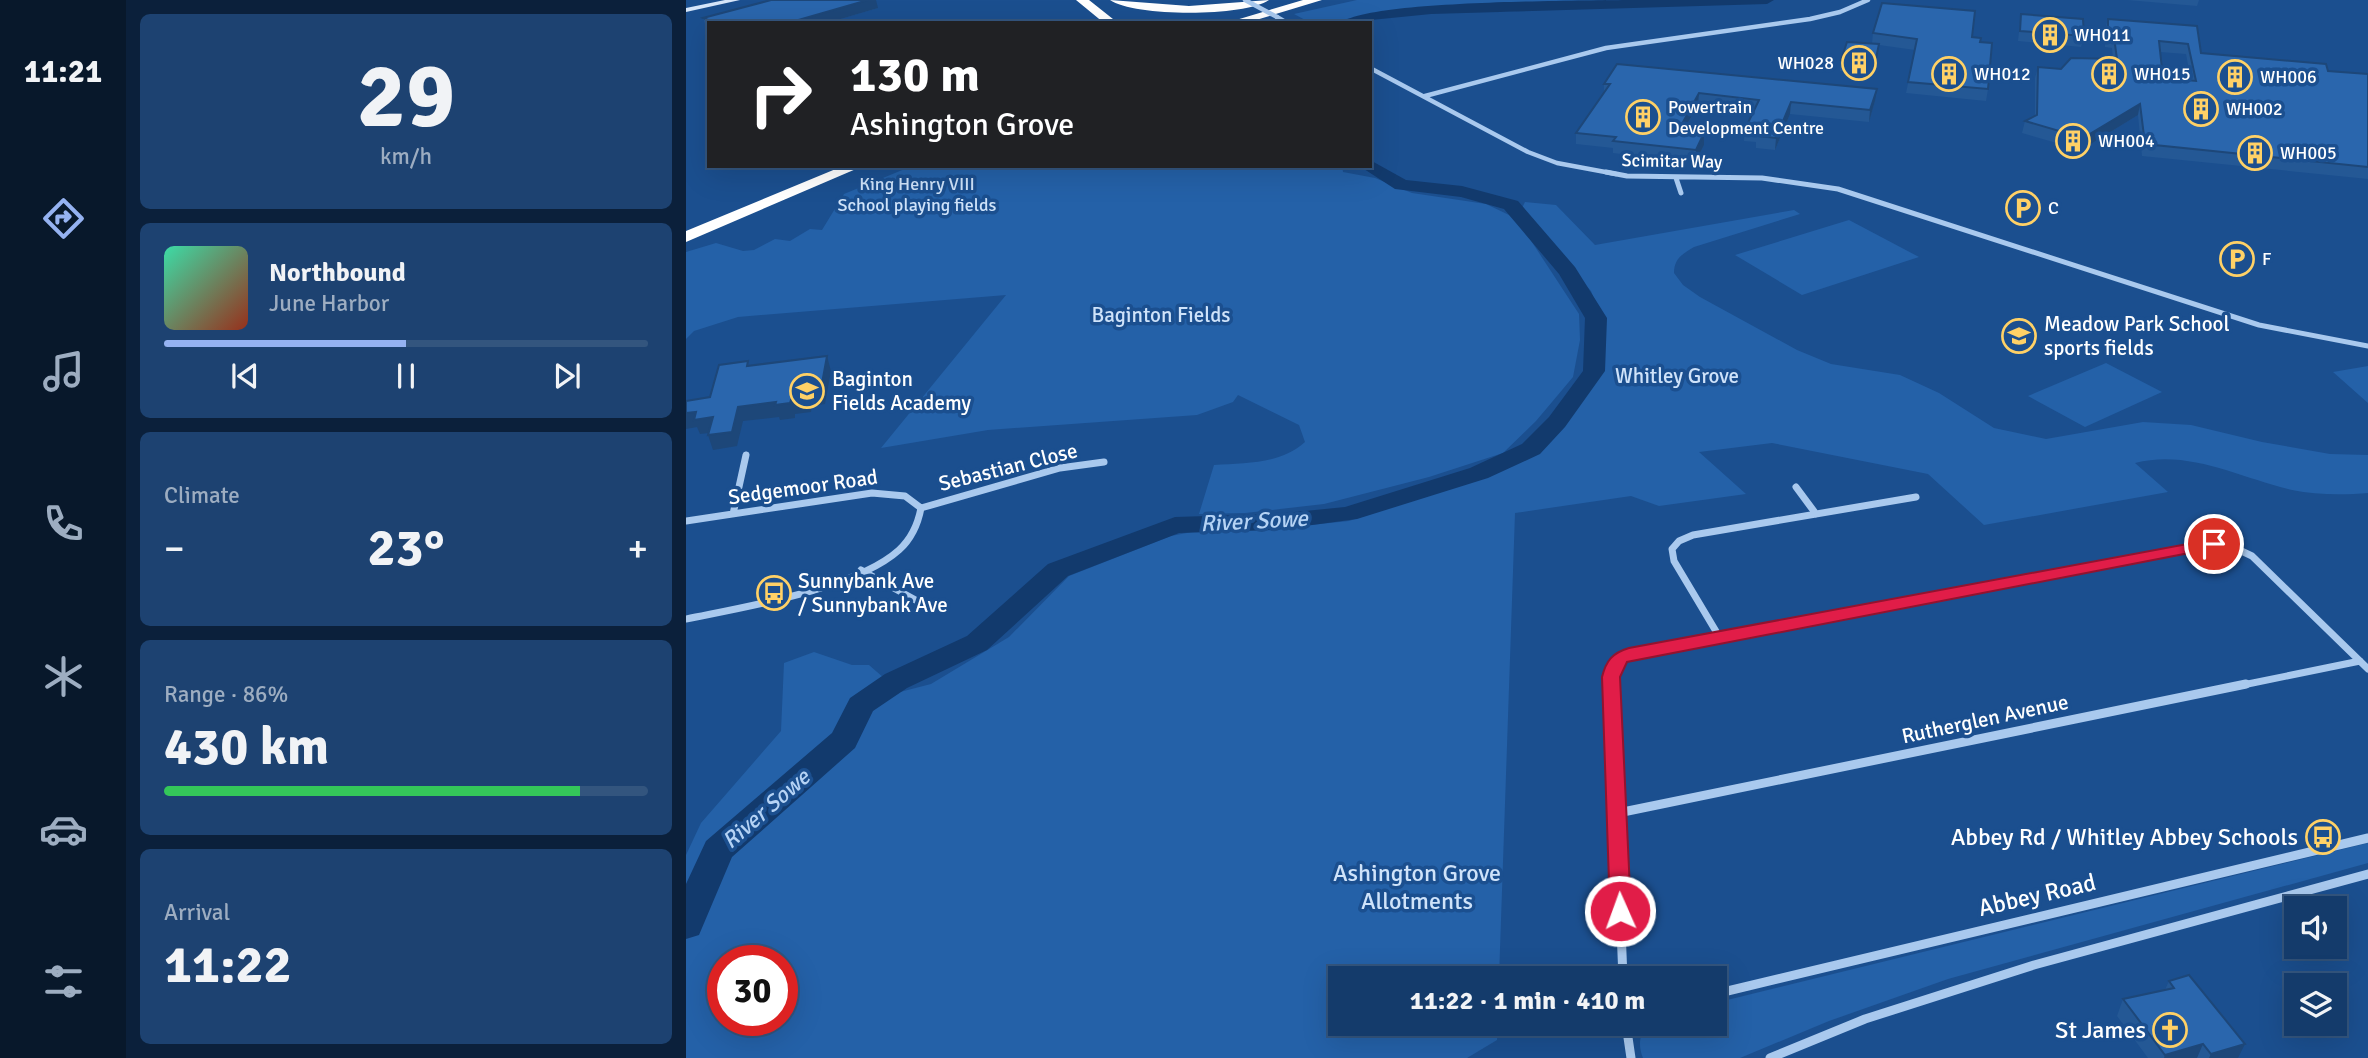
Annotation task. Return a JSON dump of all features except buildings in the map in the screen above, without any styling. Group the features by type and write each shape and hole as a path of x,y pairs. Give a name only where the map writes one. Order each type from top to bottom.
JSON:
{"highway":[{"path":"1082,0 1109,21"},
{"path":"1116,0 1143,6 1185,9 1263,0"},
{"path":"1218,20 1293,0"},
{"path":"1239,21 1316,0"},
{"path":"686,225 828,168"},
{"path":"686,237 851,168"}],"street":[{"path":"686,10 736,0"},
{"path":"1245,0 1279,21"},
{"path":"1424,96 1586,52 1797,21 1840,12 1868,0"},
{"name":"Scimitar Way","path":"1372,69 1528,152 1557,163 1600,173 1676,178 1762,178 1838,189 2248,321 2368,346"},
{"path":"1676,178 1681,193"},
{"path":"733,514 746,455"},
{"name":"Sebastian Close","path":"921,508 1060,468 1104,462"},
{"path":"1796,487 1816,514"},
{"name":"Sedgemoor Road","path":"686,521 872,493 905,496 921,508"},
{"path":"1720,638 1674,561 1671,554 1675,545 1693,535 1916,497"},
{"path":"686,619 782,597 861,570 905,545 916,528 921,508"},
{"path":"1623,966 1611,677 1614,664 1629,654 2214,544 2233,547 2252,556 2368,669"},
{"path":"861,570 930,608 945,608"},
{"name":"Rutherglen Avenue","path":"1618,813 2360,661"},
{"name":"Abbey Road","path":"1727,991 2368,838"},
{"path":"1770,1058 1825,1035 1957,988 2077,951 2368,874"},
{"path":"1628,1036 1631,1058"}],"green space":[{"path":"1357,0 1632,0 1551,1 1565,8 1502,12 1471,5 1423,7 1334,21 1307,21 1294,14"},
{"path":"907,168 1342,168 1343,172 1375,178 1412,193 1486,204 1509,215 1522,227 1579,314 1580,340 1573,377 1536,421 1503,453 1429,477 1324,504 1245,513 1199,514 1214,465 1263,461 1285,455 1305,442 1299,425 1238,395 1233,402 1197,415 988,430 881,448 1006,295 738,317 694,331 686,339 686,252 716,243 743,251 754,250 775,239 790,241 810,229 822,230 844,194"},
{"path":"1525,202 1556,205 1595,245 1794,210 1800,214 1694,247 1680,257 1675,264 1674,273 1683,285 1700,297 1797,350 1831,364 1900,375 1939,393 1994,428 2046,439 2143,422 2191,425 2262,442 2330,454 2368,455 2368,493 2301,492 2195,462 2155,460 2135,463 2168,492 1984,525 1928,474 1772,443 1699,452 1746,494 1659,506 1631,496 1515,513 1499,966 1328,966 1328,1036 1497,1036 1497,1040 1467,1058 686,1058 686,855 701,823 781,731 784,663 814,652 852,665 869,665 900,692 931,684 1009,637 1069,576 1171,536 1197,531 1272,529 1349,521 1497,473 1536,450 1554,434 1597,371 1602,319 1591,291 1521,210"},
{"path":"1849,220 1919,257 1802,295 1735,255"},
{"path":"2106,363 2162,392 2085,427 2028,396"},
{"path":"2368,366 2368,403 2333,372"},
{"path":"2368,843 2368,863 1948,979 1829,1021 1740,1058 1643,1058 1641,1036 1727,1036 1727,1000"}],"waterway":[{"name":"River Sowe","path":"1354,21 1374,15 1431,10 1767,0"},
{"name":"River Sowe","path":"686,925 718,850 844,740 861,705 896,681 977,643 1058,570 1175,525 1275,522 1348,514 1479,473 1531,449 1557,422 1594,371 1596,318 1568,271 1511,205 1462,192 1401,185 1372,166"}],"place":[{"name":"WH011","path":"2050,35"},
{"name":"WH028","path":"1859,63"},
{"name":"WH012","path":"1949,74"},
{"name":"WH015","path":"2109,74"},
{"name":"WH006","path":"2235,77"},
{"name":"WH002","path":"2201,109"},
{"name":"Powertrain Development Centre","path":"1643,117"},
{"name":"WH004","path":"2073,141"},
{"name":"WH005","path":"2255,153"},
{"name":"C","path":"2023,208"},
{"name":"F","path":"2237,259"},
{"name":"Meadow Park School sports fields","path":"2019,336"},
{"name":"Baginton Fields Academy","path":"807,391"},
{"name":"Sunnybank Ave / Sunnybank Ave","path":"774,593"},
{"name":"Abbey Rd / Whitley Abbey Schools","path":"2323,837"},
{"name":"St James","path":"2170,1030"}],"route":[{"path":"1620,911 1611,677 1614,664 1620,658 1629,654 2214,544"}],"park label":[{"name":"King Henry VIII School playing fields","path":"917,194"},
{"name":"Baginton Fields","path":"1161,315"},
{"name":"Whitley Grove","path":"1677,376"},
{"name":"Ashington Grove Allotments","path":"1417,887"}]}
